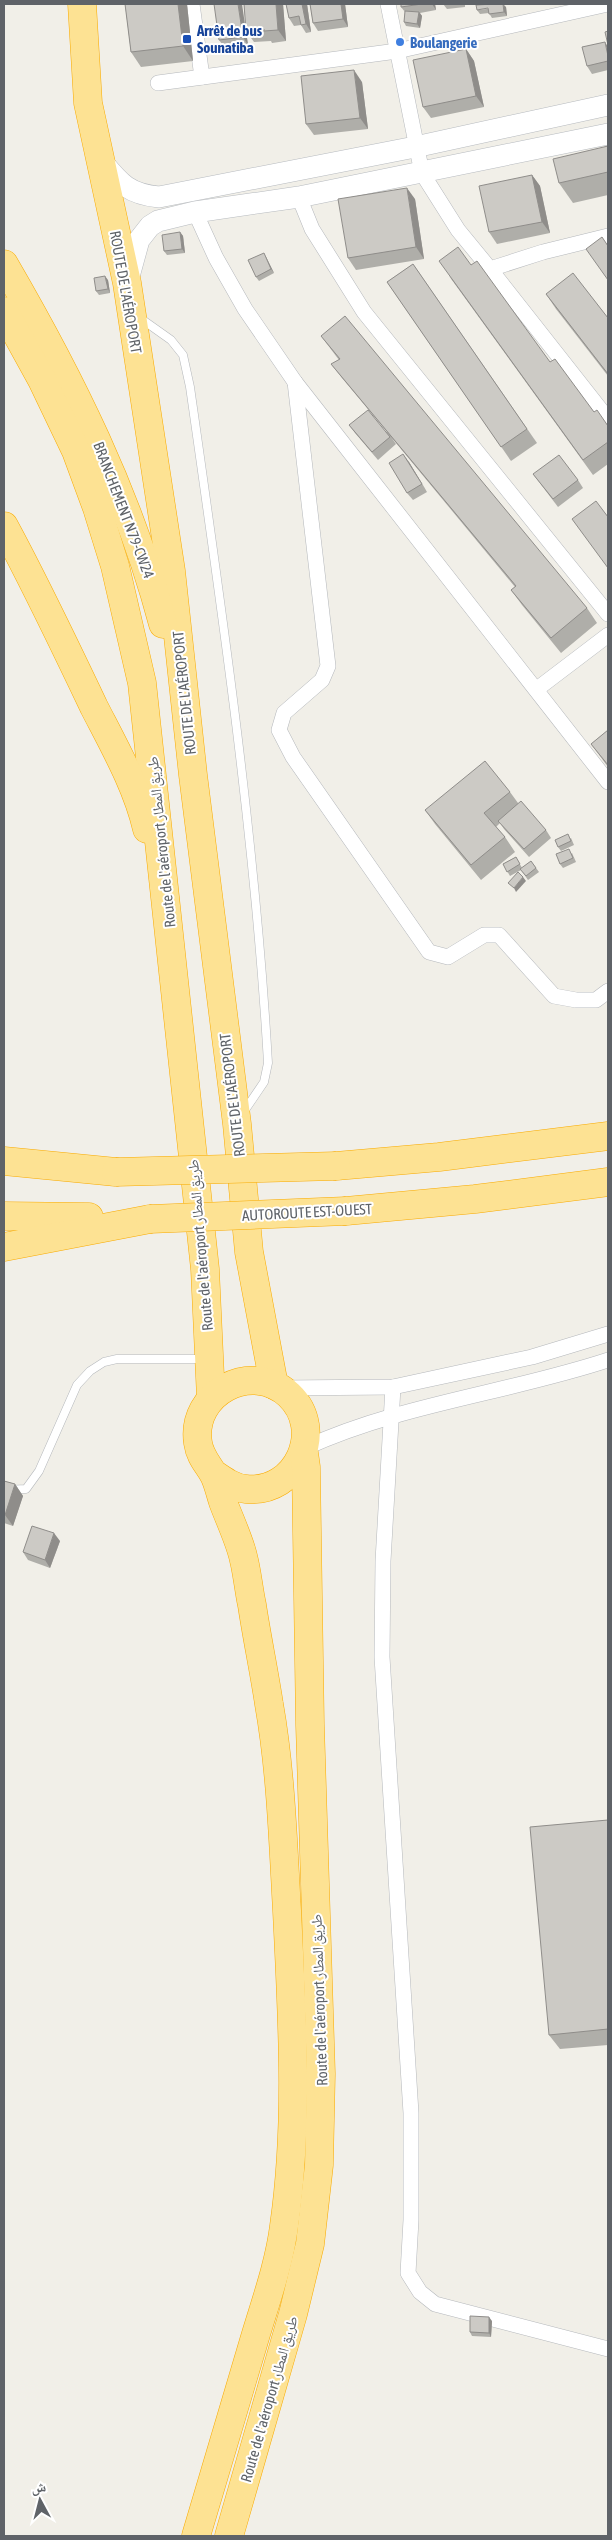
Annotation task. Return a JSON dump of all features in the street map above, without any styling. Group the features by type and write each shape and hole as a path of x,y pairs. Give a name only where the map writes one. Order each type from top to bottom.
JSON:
{"highway":[{"name":"ROUTE DE L'AÉROPORT","path":"82,4 88,103 127,283 171,571 193,775 236,1124 249,1252 278,1386"},
{"name":"BRANCHEMENT N79-CW24","path":"4,264 76,394 103,450 129,516 155,594 170,651 193,775"},
{"name":"Route de l'aéroport طريق المطار","path":"4,311 42,380 76,451 97,508 114,566 142,683 169,916 205,1269 211,1398"},
{"path":"4,526 33,580 142,808 169,916"},
{"path":"4,1173 336,1166 439,1157 608,1136"},
{"path":"4,1161 116,1172"},
{"name":"AUTOROUTE EST-OUEST","path":"4,1216 150,1219 346,1211 476,1199 608,1182"},
{"path":"4,1247 150,1219"},
{"path":"257,1380 278,1386 300,1408 307,1435 305,1450 295,1469 282,1481 265,1488 247,1489 229,1484 214,1474 204,1461 198,1437 202,1412 211,1398 224,1387 240,1381 257,1380"},
{"name":"Route de l'aéroport طريق المطار","path":"229,2536 294,2314 310,2244 319,2165 321,2074 305,1450"},
{"name":"Route de l'aéroport طريق المطار","path":"196,2536 266,2302 284,2229 290,2172 292,2087 292,2006 280,1797 270,1708 242,1552 214,1474"}],"street":[{"path":"192,4 202,77"},
{"path":"388,4 415,147 422,173 458,230 608,419"},
{"path":"158,83 397,51 608,4"},
{"path":"99,157 123,187 134,192 159,197 415,147 608,105"},
{"path":"127,283 139,240 150,226 158,221 195,212 299,197 608,134"},
{"path":"299,197 312,229 364,312 608,614"},
{"path":"195,212 216,258 245,309 295,382 608,782"},
{"path":"490,269 518,259 608,236"},
{"path":"295,382 328,666 322,680 284,713 279,730 293,756 429,952 448,957 484,936 499,935 554,996 576,1000 596,1000 608,991"},
{"path":"537,689 608,635"},
{"path":"278,1386 393,1387 532,1357 608,1334"},
{"path":"305,1450 340,1432 392,1415 546,1379 608,1360"},
{"path":"393,1387 384,1535 382,1657 411,2112 411,2220 408,2273 420,2292 434,2304 608,2349"}],"lane":[{"path":"131,312 171,340 183,355 190,386 225,635 249,839 268,1063 264,1082 236,1124"},
{"path":"4,1490 26,1489 39,1472 77,1385 90,1371 104,1362 117,1359 209,1359"}],"building":[{"path":"125,4 178,4 183,46 131,52"},
{"path":"214,4 238,4 243,37 219,40"},
{"path":"244,4 276,4 278,30 246,31"},
{"path":"286,4 302,4 306,24 301,25 299,16 289,18"},
{"path":"310,4 341,4 343,19 313,23"},
{"path":"401,4 422,4 401,7"},
{"path":"503,4 504,12 489,14 488,8 477,10 476,5"},
{"path":"405,11 419,12 417,24 404,22"},
{"path":"608,31 608,45 605,32"},
{"path":"605,42 608,61 587,66 582,47"},
{"path":"466,49 476,96 423,107 413,60"},
{"path":"354,70 360,118 306,124 301,76"},
{"path":"608,146 608,172 559,183 553,159"},
{"path":"532,175 542,222 489,232 479,186"},
{"path":"407,188 416,247 348,258 338,199"},
{"path":"180,232 182,249 164,251 162,235"},
{"path":"602,237 608,246 608,280 586,249"},
{"path":"458,247 471,265 477,261 550,362 555,359 594,412 597,410 608,426 608,442 583,460 439,261"},
{"path":"264,253 271,269 256,277 248,260"},
{"path":"413,264 527,429 501,447 387,282"},
{"path":"573,273 608,318 608,374 546,294"},
{"path":"105,276 108,289 96,291 94,278"},
{"path":"345,316 587,608 551,638 511,590 516,586 331,364 340,359 321,336"},
{"path":"368,410 390,437 372,452 349,425"},
{"path":"403,454 422,484 407,493 389,463"},
{"path":"559,455 578,480 553,499 533,474"},
{"path":"596,501 608,517 608,568 572,519"},
{"path":"608,730 608,765 591,744"},
{"path":"485,761 510,792 484,813 505,837 471,865 425,810"},
{"path":"521,801 546,830 524,849 498,821"},
{"path":"568,834 571,841 558,847 555,840"},
{"path":"569,849 573,858 560,864 556,854"},
{"path":"516,857 520,864 507,872 503,864"},
{"path":"531,861 536,868 526,876 520,869"},
{"path":"518,872 523,877 514,888 508,883"},
{"path":"4,1481 15,1484 5,1515 4,1514"},
{"path":"32,1526 54,1533 45,1560 23,1552"},
{"path":"608,1820 608,2029 549,2035 530,1827"},
{"path":"470,2316 489,2317 489,2333 470,2332"}],"place":[{"name":"Arrêt de bus Sounatiba","path":"187,39"},
{"name":"Boulangerie","path":"400,42"}]}
